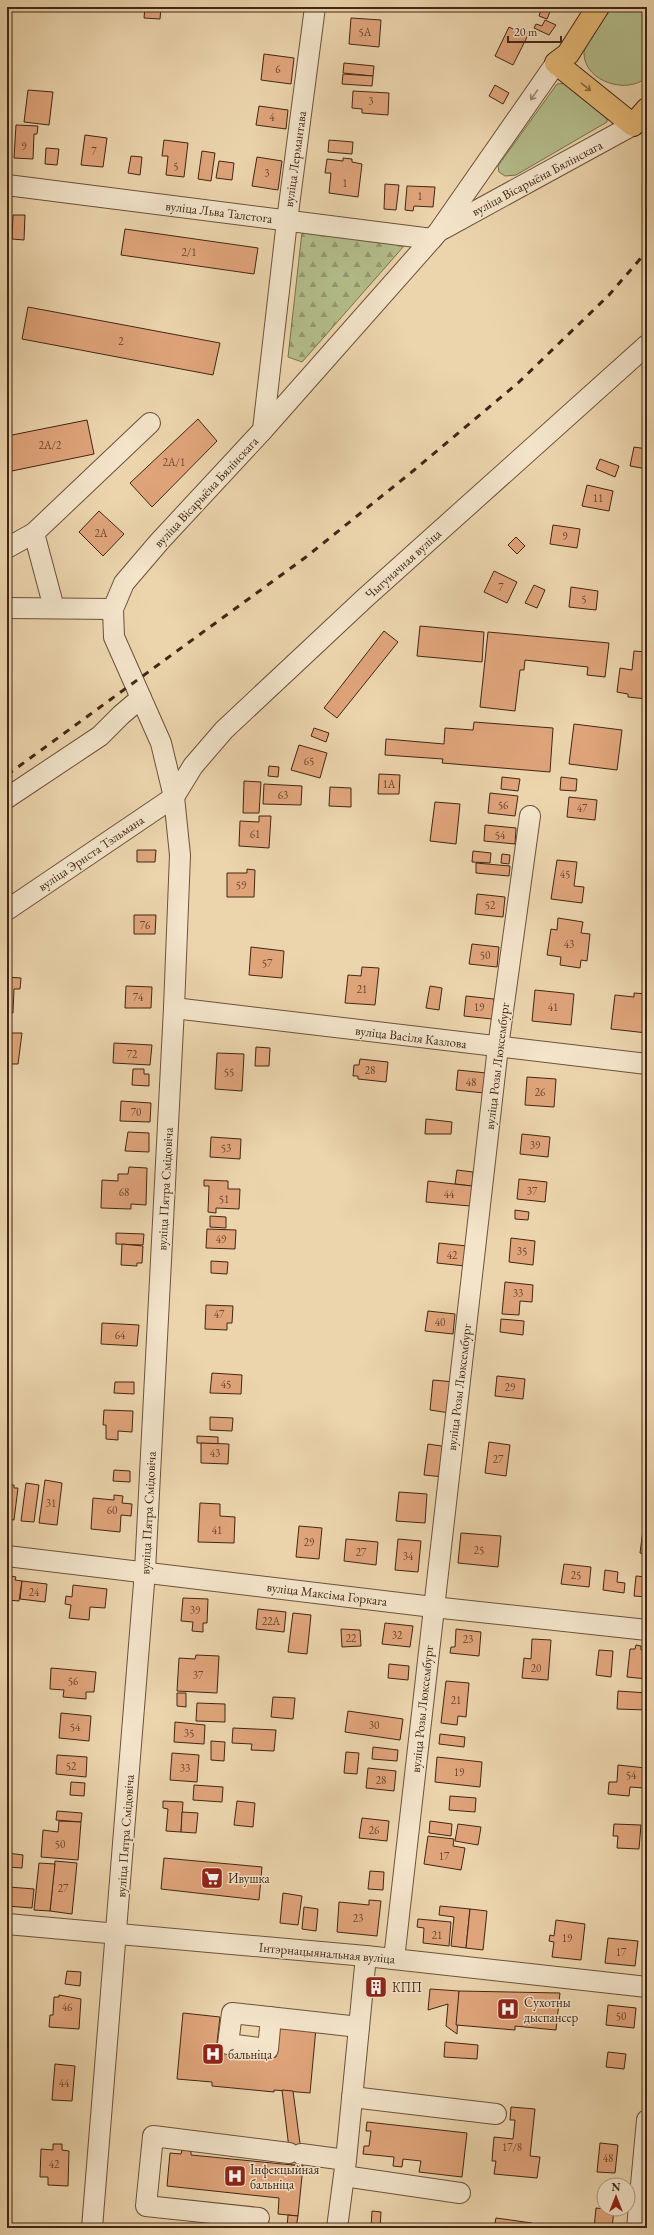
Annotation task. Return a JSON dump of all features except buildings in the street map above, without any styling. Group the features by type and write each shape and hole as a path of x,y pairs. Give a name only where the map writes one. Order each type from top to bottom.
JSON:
{"main road":[{"path":"589,7 562,59 644,121"},
{"name":"вуліца Вісарыёна Бялінскага","path":"562,59 598,7"}],"street":[{"name":"вуліца Лермантава","path":"263,430 287,221 315,7"},
{"name":"вуліца Вісарыёна Бялінскага","path":"174,797 161,743 114,637 113,609 124,583 263,430 436,235 562,59"},
{"name":"вуліца Вісарыёна Бялінскага","path":"436,235 644,121"},
{"name":"вуліца Льва Талстога","path":"7,185 287,221 436,235"},
{"name":"Чыгуначная вуліца","path":"174,797 193,766 224,730 365,598 647,345"},
{"path":"7,548 34,533 150,423"},
{"path":"34,533 54,608"},
{"path":"7,608 113,609"},
{"path":"7,798 100,736 141,698"},
{"name":"вуліца Эрнста Тэльмана","path":"7,910 174,797"},
{"name":"вуліца Пятра Смідовіча","path":"92,2228 117,1934 145,1571 174,1008 180,855 174,797"},
{"name":"вуліца Розы Люксембург","path":"394,1959 498,1047 530,816"},
{"name":"вуліца Васіля Казлова","path":"174,1008 647,1064"},
{"name":"вуліца Максіма Горкага","path":"7,1556 145,1571 433,1607 647,1630"},
{"name":"Інтэрнацыянальная вуліца","path":"7,1924 366,1956 647,1987"},
{"path":"337,2228 345,2168 366,1956"},
{"path":"271,2017 359,2027"},
{"path":"352,2097 496,2114"},
{"path":"637,2228 647,2120"},
{"path":"259,2218 146,2206 153,2136 295,2153 345,2168 460,2193"}],"green space":[{"path":"608,7 647,7 647,77 639,82 629,85 609,83 599,78 586,64 584,54 586,41"},
{"path":"569,83 607,117 607,122 516,175 505,176 499,172 498,166 557,84"},
{"path":"302,232 404,240 404,246 302,362 288,357"}],"railway":[{"path":"7,775 306,557 413,471 518,383 609,295 647,251"}],"place":[{"name":"Ивушка","path":"212,1878"},
{"name":"КПП","path":"376,1987"},
{"name":"Сухотны дыспансер","path":"508,2009"},
{"name":"бальніца","path":"213,2054"},
{"name":"Інфекцыйная бальніца","path":"235,2176"}]}
